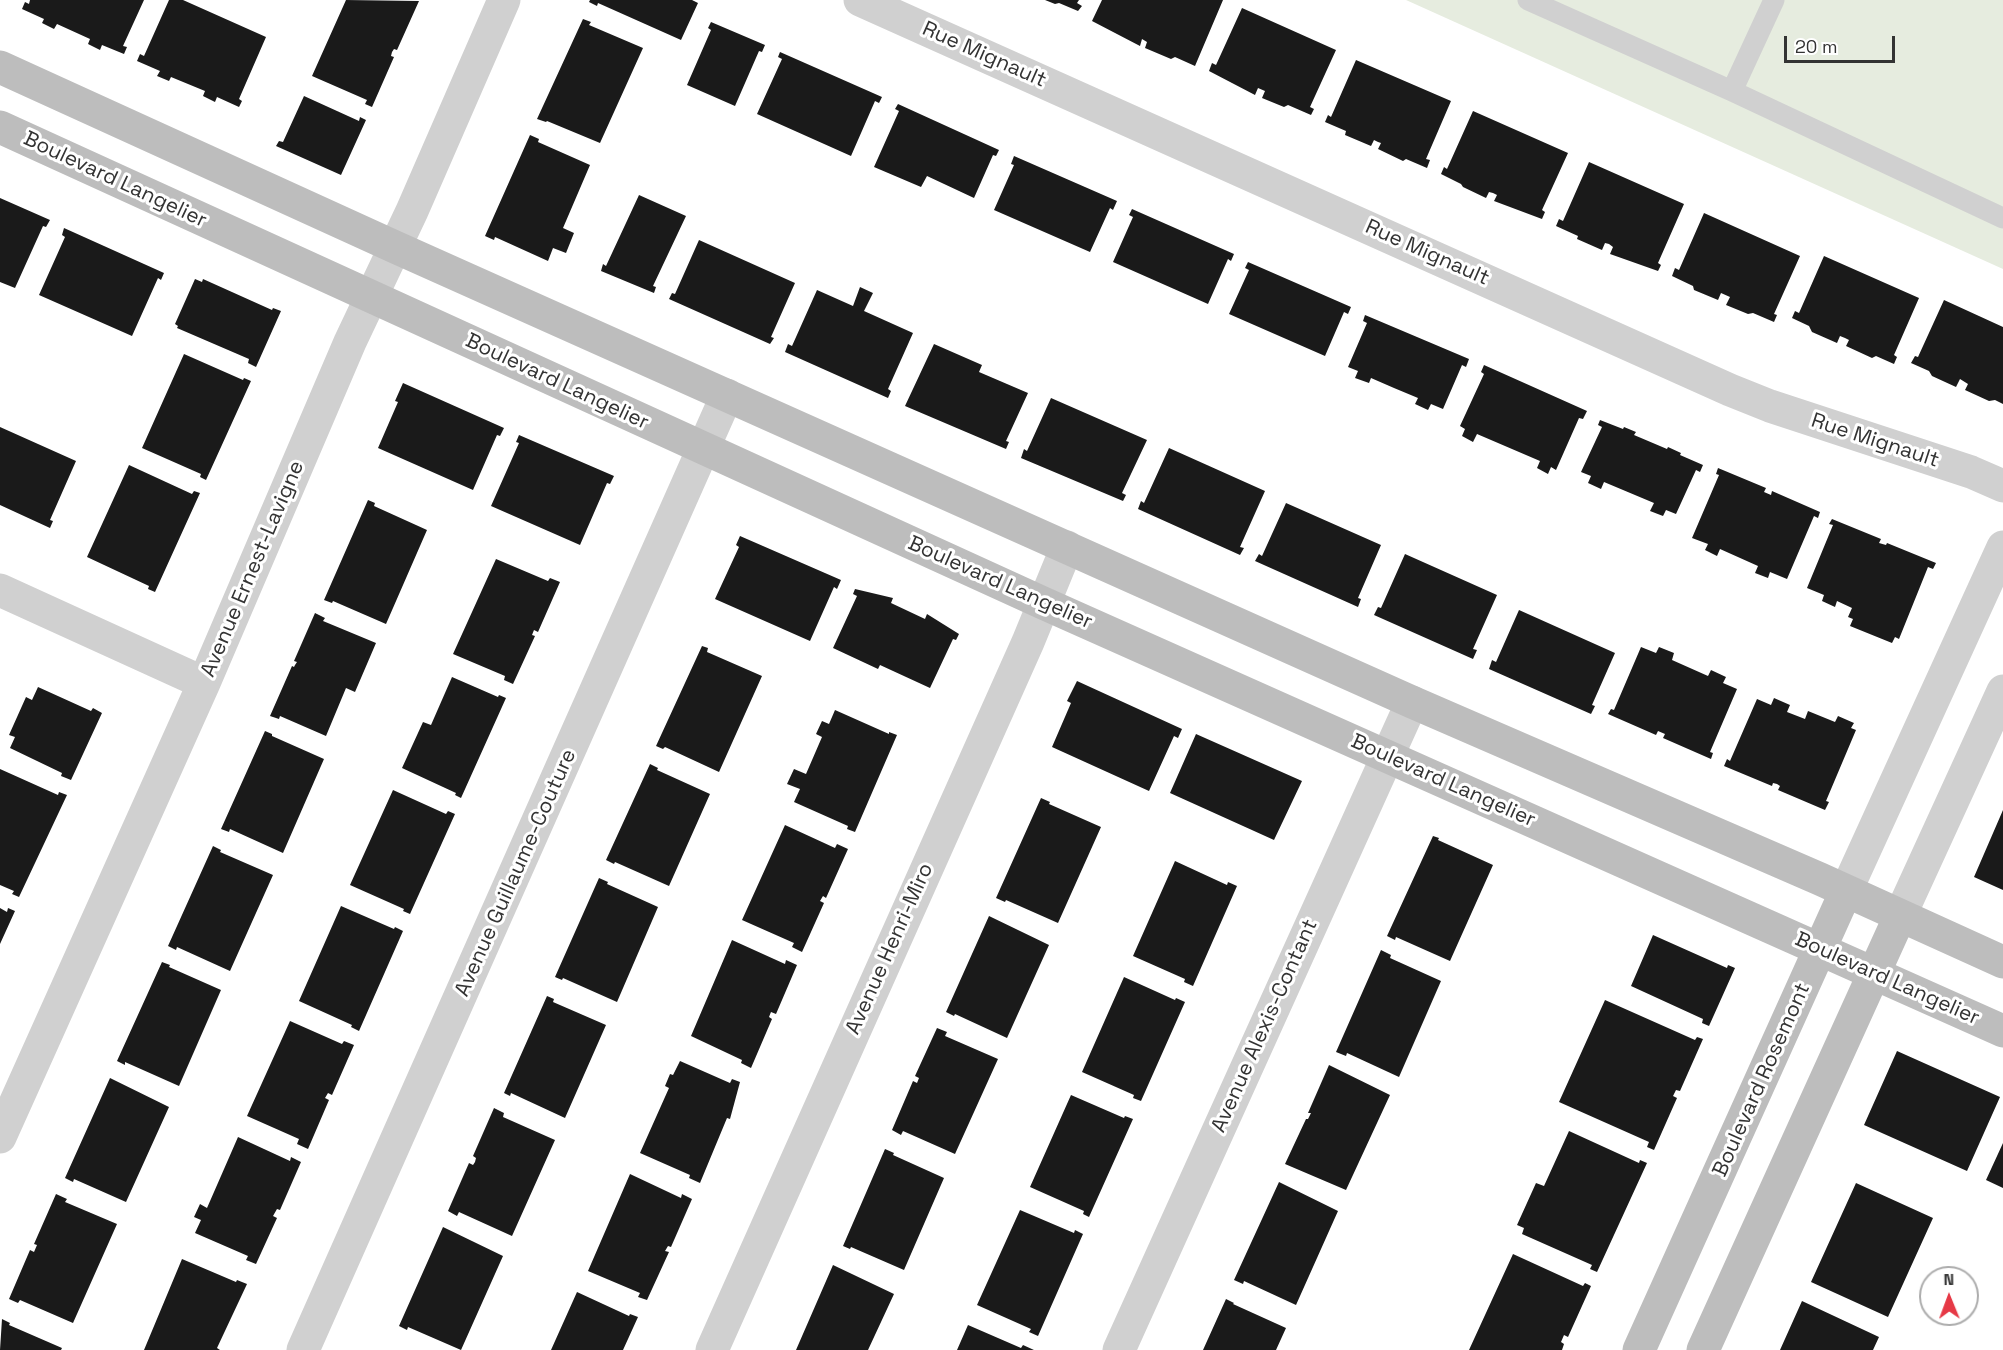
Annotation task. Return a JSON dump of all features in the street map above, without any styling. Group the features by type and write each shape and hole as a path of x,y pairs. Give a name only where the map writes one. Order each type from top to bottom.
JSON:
{"main road":[{"path":"0,67 395,247 1412,702 2003,962"},
{"name":"Boulevard Langelier","path":"0,127 1043,603 2003,1031"},
{"name":"Boulevard Rosemont","path":"1639,1350 1846,891"},
{"path":"1703,1350 1900,916"}],"street":[{"name":"Avenue Ernest-Lavigne","path":"0,1137 7,1100 204,682 371,297 504,0"},
{"name":"Rue Mignault","path":"860,0 1730,390 1770,406 1971,472 2003,486"},
{"name":"Avenue Guillaume-Couture","path":"303,1350 727,395"},
{"name":"Avenue Henri-Miro","path":"712,1350 1067,547"},
{"name":"Boulevard Rosemont","path":"1846,891 2003,547"},
{"path":"0,590 204,682"},
{"path":"1900,916 2003,690"},
{"name":"Avenue Alexis-Contant","path":"1119,1350 1412,702"}],"lane":[{"path":"1528,0 1732,91 2003,218"},
{"path":"1732,91 1774,0"}],"shaded area":[{"path":"1406,0 2003,0 2003,269"}],"building":[{"path":"30,0 144,0 123,46 127,47 124,54 102,45 100,50 88,44 90,39 57,24 54,29 42,23 44,19 22,9 25,2 29,4"},
{"path":"169,0 183,0 266,37 239,99 242,101 239,107 217,97 215,102 203,96 205,91 171,77 169,81 157,76 160,71 137,61 140,54 144,56"},
{"path":"346,0 419,1 397,50 394,49 392,52 391,56 394,57 372,107 365,104 367,100 312,76"},
{"path":"590,0 692,0 698,3 681,40 598,3 597,6 589,2"},
{"path":"1045,0 1079,0 1077,3 1082,6 1078,11"},
{"path":"1102,0 1223,0 1195,66 1145,48 1147,42 1142,39 1140,46 1092,21"},
{"path":"1242,8 1336,50 1310,107 1314,109 1311,115 1288,105 1284,107 1262,98 1265,91 1258,88 1255,95 1209,71 1212,63 1216,65"},
{"path":"583,19 591,22 589,25 643,48 600,143 537,119"},
{"path":"711,22 765,45 762,52 759,51 735,106 687,85 711,30 708,28"},
{"path":"780,52 882,97 879,103 875,101 851,156 757,114 782,59 778,57"},
{"path":"1356,60 1451,101 1426,159 1430,160 1427,168 1406,159 1403,161 1378,149 1381,143 1374,140 1371,146 1345,135 1346,131 1325,122 1328,115 1331,117"},
{"path":"304,96 359,121 360,117 366,120 341,175 276,146 279,141 283,142"},
{"path":"898,104 999,150 996,156 993,155 974,198 927,176 921,187 874,167 899,111 895,109"},
{"path":"1473,111 1568,153 1542,210 1545,212 1542,219 1494,201 1497,195 1493,193 1489,192 1486,198 1441,174 1444,167 1447,169"},
{"path":"530,135 539,139 538,142 590,165 563,228 574,233 566,253 553,248 548,261 495,237 494,240 485,236"},
{"path":"1014,156 1117,201 1113,210 1110,208 1090,252 994,210 1014,165 1011,164"},
{"path":"1589,162 1684,204 1658,263 1661,265 1658,271 1610,254 1613,247 1609,244 1605,243 1602,250 1577,239 1578,236 1556,226 1559,219 1563,221"},
{"path":"639,195 686,216 653,286 656,287 654,293 601,271 603,264 606,266"},
{"path":"0,198 50,220 46,227 43,226 15,288 0,282"},
{"path":"1132,209 1234,254 1231,261 1228,259 1208,304 1113,262 1133,217 1129,215"},
{"path":"1704,213 1800,256 1774,314 1777,315 1774,322 1726,305 1730,297 1721,293 1718,300 1694,290 1693,286 1672,276 1675,268 1679,270"},
{"path":"64,228 164,273 161,280 158,278 132,336 39,295 65,237 62,235"},
{"path":"699,240 795,283 770,344 669,299 672,293 675,294"},
{"path":"1824,256 1919,298 1894,355 1897,357 1894,364 1876,356 1872,358 1846,346 1849,340 1840,336 1837,343 1812,332 1809,326 1792,318 1795,311 1799,313"},
{"path":"1248,262 1351,307 1348,314 1344,312 1325,356 1229,314 1249,270 1245,268"},
{"path":"195,279 202,282 203,279 272,310 273,308 281,311 256,367 248,363 249,359 177,328 175,324"},
{"path":"860,287 873,293 864,311 913,333 888,389 891,391 888,398 785,352 788,344 792,346 817,290 853,306"},
{"path":"1944,300 2003,327 2003,404 1995,400 1989,401 1965,390 1968,384 1960,379 1956,387 1911,363 1915,356 1918,357"},
{"path":"1365,315 1469,359 1466,367 1462,365 1443,409 1431,404 1428,410 1415,404 1418,398 1371,378 1369,383 1355,378 1358,371 1348,367 1367,323 1363,321"},
{"path":"934,344 982,365 979,372 1028,393 1006,441 1009,442 1006,449 905,406"},
{"path":"184,354 243,380 244,378 251,381 206,480 200,477 201,474 142,448"},
{"path":"1484,365 1587,411 1583,419 1579,418 1556,470 1551,467 1548,474 1537,468 1540,461 1477,434 1473,442 1462,436 1465,429 1460,426 1484,374 1481,372"},
{"path":"403,383 504,428 500,436 497,435 473,490 378,448 398,402 395,401"},
{"path":"1051,398 1147,440 1122,493 1126,495 1123,501 1021,458 1024,449 1027,451"},
{"path":"1600,420 1636,432 1634,435 1667,449 1668,447 1703,465 1700,472 1696,470 1676,514 1666,510 1663,516 1650,511 1654,503 1604,482 1601,489 1588,483 1591,476 1581,472 1602,427 1598,425"},
{"path":"0,427 76,461 50,520 53,521 50,528 0,505"},
{"path":"519,435 614,476 610,484 607,483 580,545 491,506 519,443 516,442"},
{"path":"1169,448 1265,491 1240,547 1244,548 1240,555 1138,509 1141,501 1144,503"},
{"path":"129,465 192,494 194,491 200,493 155,592 148,589 149,586 87,557"},
{"path":"1718,468 1766,488 1764,492 1771,495 1772,491 1820,512 1818,518 1814,516 1787,579 1770,572 1768,578 1755,573 1758,566 1720,549 1717,556 1705,550 1708,544 1692,538 1719,475 1716,474"},
{"path":"368,500 375,503 374,506 427,530 386,624 333,601 332,603 324,600"},
{"path":"1286,503 1381,545 1358,598 1361,599 1358,607 1255,561 1259,554 1262,556"},
{"path":"1832,519 1881,539 1879,543 1886,545 1887,543 1936,563 1933,569 1928,567 1899,639 1895,637 1892,643 1850,626 1853,619 1848,617 1852,608 1837,601 1835,607 1822,601 1824,595 1807,588 1833,525 1829,524"},
{"path":"740,536 841,580 837,589 834,587 810,641 715,599 739,547 736,545"},
{"path":"1405,554 1497,595 1473,649 1477,650 1473,659 1374,615 1378,607 1381,608"},
{"path":"496,559 548,581 550,578 560,582 538,632 534,630 532,635 535,636 513,684 504,680 505,676 453,654"},
{"path":"855,589 893,598 891,603 925,619 927,614 959,634 956,640 953,639 930,688 880,665 878,669 833,648 857,596 853,594"},
{"path":"1519,610 1615,653 1592,705 1595,706 1591,714 1489,669 1492,660 1496,662"},
{"path":"315,613 325,618 323,621 376,643 355,692 346,688 326,736 280,716 279,719 270,716 292,666 294,667 297,662 294,661"},
{"path":"702,646 708,648 707,652 762,676 719,772 665,747 663,749 656,746"},
{"path":"1641,647 1656,653 1659,647 1674,653 1672,660 1708,676 1711,670 1726,677 1723,683 1737,689 1710,752 1713,753 1711,759 1663,738 1665,734 1658,731 1656,735 1608,714 1611,709 1614,710"},
{"path":"452,677 498,697 499,695 506,698 461,798 455,795 456,793 402,768 423,722 431,725"},
{"path":"1077,681 1182,729 1178,738 1174,736 1149,791 1052,747 1071,703 1067,701"},
{"path":"38,687 91,711 93,708 102,713 71,780 61,776 62,773 10,748 15,737 9,735 26,697 32,700"},
{"path":"1774,698 1790,705 1787,712 1805,719 1808,711 1835,722 1838,716 1854,723 1851,728 1856,730 1826,801 1829,802 1825,810 1778,790 1780,786 1777,784 1773,783 1772,786 1724,766 1727,759 1730,761 1757,699 1771,705"},
{"path":"835,710 889,734 889,732 897,735 855,832 847,829 848,826 794,802 800,789 787,784 794,769 806,774 822,737 816,734 822,721 829,724"},
{"path":"265,731 324,759 283,853 230,829 229,832 221,829"},
{"path":"1196,734 1302,781 1274,840 1170,793"},
{"path":"650,764 658,768 657,770 710,794 669,886 606,860"},
{"path":"0,769 58,795 59,792 67,795 19,897 12,894 14,891 0,885"},
{"path":"393,790 446,814 448,811 455,814 410,914 403,911 404,909 350,885"},
{"path":"1041,798 1050,802 1049,804 1101,827 1058,923 1006,900 1005,902 996,898"},
{"path":"2003,810 2003,890 1974,877"},
{"path":"785,825 835,848 837,844 848,849 826,898 823,896 820,901 824,903 802,952 792,947 794,943 742,920"},
{"path":"1433,836 1493,865 1450,961 1396,937 1395,940 1387,936"},
{"path":"213,846 221,850 220,852 273,875 230,971 177,947 176,950 168,946"},
{"path":"1175,861 1227,885 1228,882 1237,886 1193,986 1184,982 1185,979 1133,956"},
{"path":"599,878 608,882 607,884 658,907 617,1002 563,978 562,980 555,977"},
{"path":"341,906 403,931 359,1031 351,1027 352,1025 299,1001"},
{"path":"0,908 7,912 8,908 15,911 0,944"},
{"path":"989,916 1049,945 1007,1038 946,1012"},
{"path":"1653,935 1727,968 1728,965 1735,968 1709,1026 1702,1023 1703,1019 1631,986"},
{"path":"732,940 785,964 786,960 797,965 776,1014 771,1012 769,1017 772,1019 751,1068 741,1063 742,1060 691,1036"},
{"path":"1381,950 1391,955 1390,958 1441,981 1399,1077 1347,1053 1346,1056 1336,1052"},
{"path":"162,962 221,990 179,1086 125,1062 125,1065 117,1061"},
{"path":"1124,977 1175,1000 1176,998 1185,1002 1141,1101 1133,1098 1134,1095 1082,1072"},
{"path":"547,996 554,999 553,1002 606,1025 565,1118 511,1093 510,1096 504,1093"},
{"path":"1605,1000 1695,1040 1697,1037 1703,1039 1680,1091 1676,1090 1673,1096 1677,1098 1654,1150 1647,1147 1649,1142 1559,1102"},
{"path":"290,1021 342,1044 344,1041 354,1045 332,1095 328,1093 325,1098 329,1100 308,1149 297,1144 299,1139 247,1116"},
{"path":"937,1028 947,1032 945,1036 998,1059 955,1154 903,1131 901,1135 892,1130 913,1081 917,1083 919,1078 915,1076"},
{"path":"1897,1051 2000,1097 1967,1171 1864,1125"},
{"path":"680,1061 730,1083 732,1079 740,1082 730,1119 727,1118 700,1183 689,1178 690,1175 640,1153 669,1088 665,1086 670,1074 673,1075"},
{"path":"1329,1065 1390,1095 1346,1190 1285,1164 1311,1113 1308,1113"},
{"path":"110,1078 169,1107 126,1202 74,1179 73,1182 65,1178"},
{"path":"1071,1095 1124,1118 1125,1116 1133,1119 1089,1217 1083,1214 1084,1211 1030,1187"},
{"path":"494,1108 504,1113 503,1117 555,1140 512,1236 459,1212 457,1216 448,1211 469,1163 473,1165 475,1162 476,1158 473,1156"},
{"path":"1569,1131 1639,1163 1640,1160 1647,1163 1597,1272 1590,1269 1592,1265 1522,1234 1524,1228 1517,1225 1536,1183 1544,1186"},
{"path":"238,1137 290,1161 291,1157 301,1162 280,1210 277,1209 273,1216 277,1218 256,1264 246,1260 248,1256 195,1233 201,1220 194,1217 200,1204 207,1208"},
{"path":"2003,1143 2003,1188 1986,1180"},
{"path":"885,1149 894,1153 893,1155 944,1178 904,1270 851,1247 850,1249 843,1246"},
{"path":"630,1174 681,1198 682,1194 692,1199 671,1247 668,1246 665,1251 669,1252 647,1300 638,1297 640,1293 588,1271"},
{"path":"1279,1182 1338,1211 1296,1305 1244,1281 1243,1284 1234,1280"},
{"path":"1856,1183 1933,1218 1888,1317 1811,1282"},
{"path":"56,1194 67,1199 65,1202 117,1224 73,1323 20,1300 18,1303 9,1299 30,1250 34,1252 37,1245 34,1244"},
{"path":"1020,1210 1074,1233 1075,1230 1083,1234 1038,1336 1029,1332 1031,1329 977,1305"},
{"path":"443,1227 503,1256 461,1350 408,1327 407,1330 399,1326"},
{"path":"1513,1254 1583,1286 1585,1283 1591,1286 1568,1337 1564,1335 1561,1342 1564,1344 1562,1350 1469,1350"},
{"path":"182,1259 236,1282 237,1280 247,1284 217,1348 220,1350 144,1350"},
{"path":"833,1265 894,1294 868,1350 796,1350"},
{"path":"577,1292 629,1316 630,1314 638,1317 623,1350 551,1350"},
{"path":"1226,1299 1286,1328 1276,1350 1203,1350"},
{"path":"1802,1301 1879,1337 1873,1350 1780,1350"},
{"path":"2,1319 10,1323 9,1325 62,1348 61,1350 0,1350"},
{"path":"968,1325 1021,1348 1023,1345 1034,1350 957,1350"}]}
